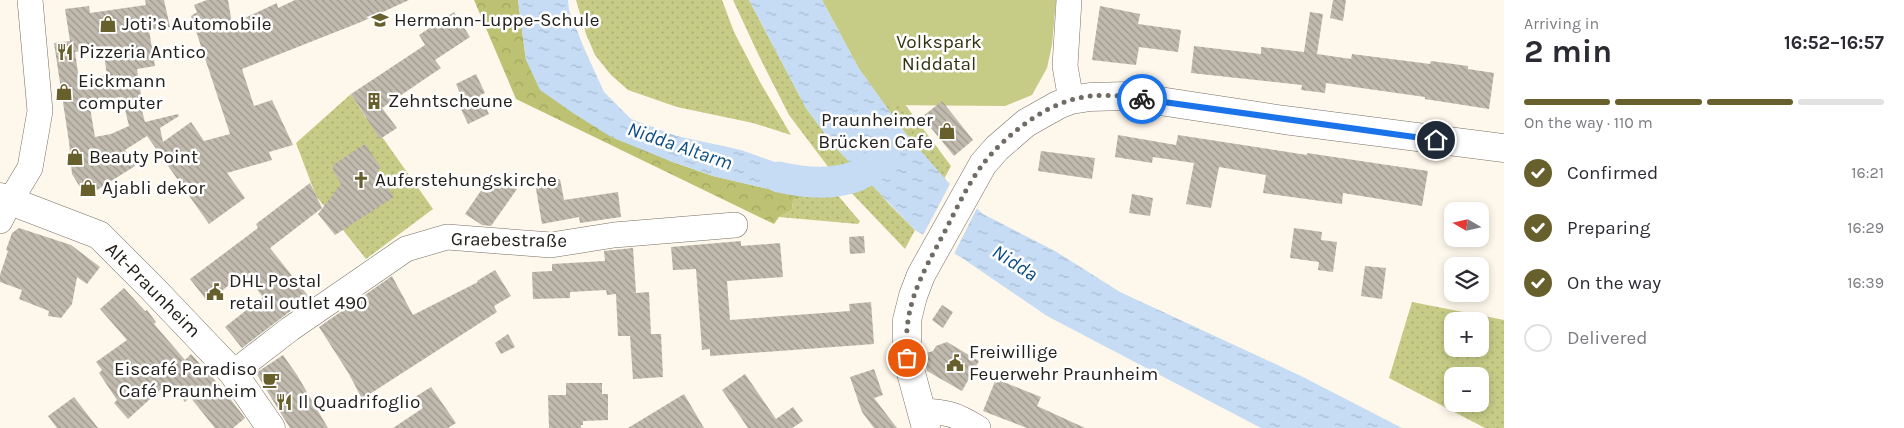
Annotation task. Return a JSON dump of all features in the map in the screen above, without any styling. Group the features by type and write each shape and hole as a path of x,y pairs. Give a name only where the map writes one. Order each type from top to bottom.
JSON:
{"main road":[{"path":"924,420 907,358 907,320 912,296 975,176 997,148 1026,123 1071,100 1090,97 1127,96 1284,120 1504,148"},
{"name":"Alt-Praunheim","path":"3,206 99,235 233,373 271,428"}],"street":[{"path":"3,206 30,168 40,111 30,0"},
{"path":"1069,0 1065,66 1071,100"},
{"name":"Graebestraße","path":"233,373 290,329 406,249 447,237 551,245 614,235 735,225"},
{"path":"924,420 938,412 957,415 978,428"}],"green space":[{"path":"474,0 518,0 526,60 670,161 713,176 773,190 818,194 793,200 792,210 779,217 774,224 516,99"},
{"path":"576,0 722,0 734,32 791,135 753,123 677,107 628,90 611,75 595,55 586,34"},
{"path":"733,0 749,0 806,108 835,147 855,167 829,168 789,115"},
{"name":"Volkspark Niddatal","path":"822,0 1056,0 1052,45 1047,68 1032,95 1005,106 885,105 858,67"},
{"path":"858,67 883,75 951,166 944,179 902,129"},
{"path":"351,94 366,118 368,117 433,209 366,259 316,196 296,143"},
{"path":"867,178 915,230 905,249 842,183"},
{"path":"824,179 860,221 858,224 779,217 792,210 793,200 818,194"},
{"path":"1412,302 1463,312 1444,312 1444,357 1489,357 1489,317 1504,320 1504,428 1485,428 1454,412 1489,412 1489,367 1444,367 1444,407 1389,378"}],"water":[{"path":"518,0 568,0 569,10 604,92 631,119 677,136 741,150 789,167 820,183 816,193 773,190 713,176 611,137 573,113 540,90 526,60"},
{"name":"Nidda","path":"749,0 822,0 858,67 902,129 947,181 983,214 1055,251 1120,292 1301,376 1402,428 1261,428 1047,316 962,258 915,230 835,147 806,108"}],"pier":[{"path":"951,182 978,206 953,256 922,237"}],"building":[{"path":"145,0 164,0 170,27 149,30 155,66 137,69 141,94 138,95 145,122 178,114 179,116 160,128 163,142 191,122 204,141 230,134 191,16 197,12 194,5 207,0 228,0 232,24 277,3 278,8 295,0 409,0 361,22 242,69 254,106 272,100 293,145 269,152 272,160 227,173 245,198 209,224 147,136 125,150 135,166 86,197 72,174 54,43 70,41 65,9 89,6 90,13 146,5","holes":["103,48 107,75 79,80 75,52","122,97 129,126 111,134 95,137 89,102"]},
{"path":"1333,0 1346,0 1343,21 1330,18"},
{"path":"1100,6 1140,14 1138,24 1181,30 1178,52 1139,47 1136,65 1092,60"},
{"path":"454,12 470,37 435,60 441,68 382,108 397,128 380,139 351,94 425,45 419,35"},
{"path":"1310,12 1323,14 1317,54 1351,59 1352,54 1430,64 1431,61 1468,66 1468,69 1494,73 1489,109 1425,99 1425,97 1326,83 1325,93 1301,90 1302,85 1191,73 1194,46 1261,54 1261,47 1304,52"},
{"path":"476,74 485,93 480,95 489,114 468,124 459,105 464,103 456,84"},
{"path":"942,101 973,140 954,156 922,117"},
{"path":"1118,135 1176,145 1178,135 1428,171 1422,206 1343,193 1342,204 1263,193 1266,175 1219,167 1211,208 1186,204 1194,163 1153,157 1152,163 1115,157"},
{"name":"Auferstehungskirche","path":"365,144 381,168 377,170 394,197 335,235 318,214 341,184 333,170 333,165"},
{"path":"1041,151 1095,158 1092,179 1038,171"},
{"path":"493,173 517,189 491,226 482,225 465,214"},
{"path":"560,179 564,200 618,192 621,217 580,223 579,217 542,224 535,183"},
{"path":"310,183 322,208 270,248 309,297 242,348 225,327 263,297 244,273 208,302 190,279 258,228 256,224"},
{"path":"1132,194 1153,198 1150,216 1129,213"},
{"path":"19,228 71,245 100,267 87,284 77,277 72,304 61,318 48,316 49,311 19,299 22,290 0,282 0,275 8,251 6,250 12,233"},
{"path":"1294,228 1322,232 1321,240 1337,242 1333,272 1318,270 1319,262 1290,258"},
{"path":"864,236 865,253 850,254 849,237"},
{"path":"741,241 741,246 780,243 783,277 727,281 730,320 850,311 849,304 871,302 874,344 710,356 710,349 702,350 696,269 673,270 671,247"},
{"path":"633,248 636,293 649,292 651,334 661,334 663,377 633,379 630,336 618,336 616,294 607,295 606,290 570,292 570,298 533,299 532,272 552,271 552,264 605,261 604,251"},
{"path":"1365,266 1386,268 1382,299 1361,296"},
{"path":"495,270 511,296 494,306 497,312 362,399 349,374 319,327 392,276 413,315 478,282"},
{"path":"124,288 145,311 147,310 156,322 154,324 185,360 191,354 221,387 245,418 233,428 215,428 190,397 185,402 169,382 128,419 114,403 117,400 99,373 102,370 96,362 127,340 100,309"},
{"path":"942,305 953,312 943,328 932,320"},
{"path":"508,334 515,347 501,354 495,343"},
{"path":"947,342 979,361 962,391 927,371 923,354 933,351 936,346"},
{"path":"283,355 328,428 290,428 256,373"},
{"path":"874,369 883,395 874,398 897,428 874,428 862,412 850,377"},
{"path":"745,374 776,419 793,407 803,421 792,428 748,428 722,390"},
{"path":"996,379 1041,397 1037,406 1085,428 1027,428 983,411"},
{"path":"566,383 602,383 602,394 608,394 608,420 583,421 581,428 549,428 548,395 566,395"},
{"path":"431,387 456,423 448,428 393,428 423,408 415,397"},
{"path":"684,394 704,428 628,428"},
{"path":"74,397 98,428 57,428 48,416"}],"waterway":[{"name":"Nidda Altarm","path":"779,177 807,182 845,180 886,159"}],"way so far":[{"path":"907,358 907,320 912,296 921,275 975,176 997,148 1026,123 1071,100 1107,96 1127,96 1142,99"}],"place":[{"name":"Hermann-Luppe-Schule","path":"380,20"},
{"name":"Joti’s Automobile","path":"108,24"},
{"name":"Pizzeria Antico","path":"65,52"},
{"name":"Eickmann computer","path":"64,92"},
{"name":"Zehntscheune","path":"374,101"},
{"name":"Praunheimer Brücken Cafe","path":"947,131"},
{"name":"Beauty Point","path":"75,157"},
{"name":"Auferstehungskirche","path":"361,180"},
{"name":"Ajabli dekor","path":"88,188"},
{"name":"DHL Postal retail outlet 490","path":"215,292"},
{"name":"Freiwillige Feuerwehr Praunheim","path":"955,363"},
{"name":"Eiscafé Paradiso Café Praunheim","path":"271,380"},
{"name":"Il Quadrifoglio","path":"284,402"}],"route":[{"path":"1142,99 1436,140"}]}
